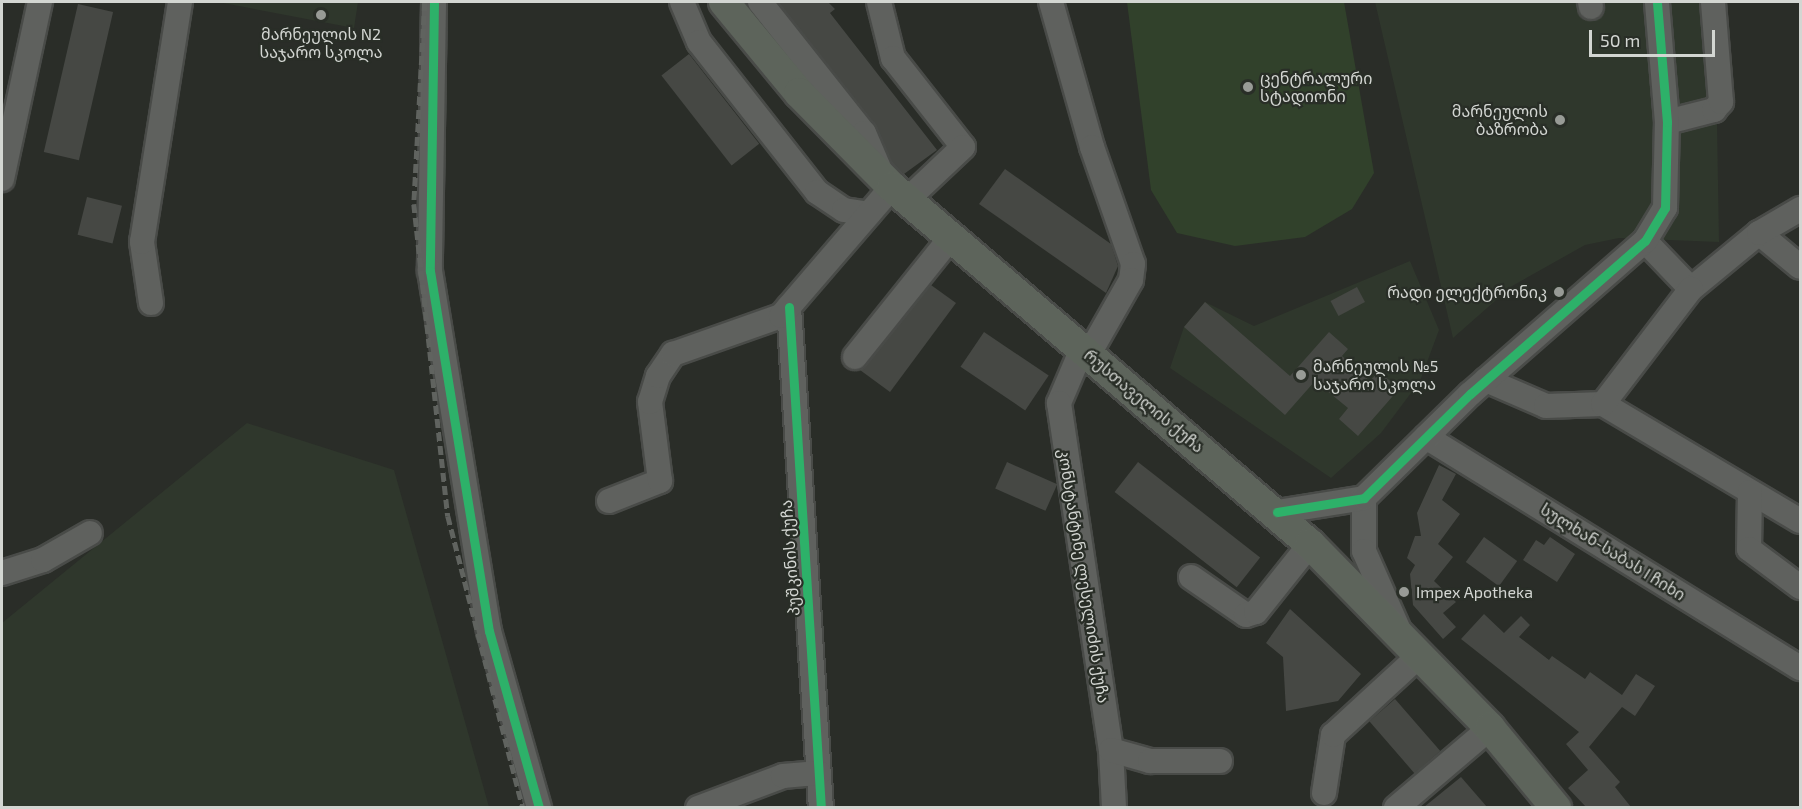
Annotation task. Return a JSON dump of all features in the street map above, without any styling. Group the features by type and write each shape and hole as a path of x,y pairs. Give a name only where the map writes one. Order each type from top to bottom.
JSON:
{"main road":[{"name":"რუსთაველის ქუჩა","path":"724,2 799,93 894,188 1085,352 1277,512 1490,728 1556,807"}],"street":[{"path":"2,179 40,2"},
{"path":"152,303 142,242 180,2"},
{"path":"434,2 430,271 489,631 539,807"},
{"path":"682,2 699,42 817,192 844,210 869,214"},
{"path":"760,2 864,133 894,188"},
{"path":"609,501 660,481 650,402 658,376 673,354 781,316 894,188 963,147 893,58 879,2"},
{"name":"კონსტანტინე ლესელიძის ქუჩა","path":"1051,2 1092,147 1133,264 1131,280 1085,352 1059,403 1111,750 1114,807"},
{"path":"1277,512 1364,498 1486,380 1645,241 1665,208 1667,122 1657,2"},
{"path":"1667,122 1714,110 1721,102 1713,2"},
{"path":"1604,404 1691,290 1759,233 1800,209"},
{"path":"1759,233 1800,267"},
{"path":"855,357 951,237"},
{"path":"1645,241 1691,290"},
{"name":"პუშკინის ქუჩა","path":"789,307 821,807"},
{"path":"1486,380 1546,406 1604,404 1800,521"},
{"name":"სულხან-საბას I ჩიხი","path":"1426,437 1800,668"},
{"path":"1750,492 1749,549 1800,587"},
{"path":"1324,793 1333,735 1410,646 1364,551 1364,498"},
{"path":"2,573 43,560 90,533"},
{"path":"1191,577 1246,615 1256,612 1310,544"},
{"path":"1396,807 1490,728"},
{"path":"1111,750 1150,760 1220,761"},
{"path":"699,807 783,776 819,774"}],"shaded area":[{"name":"მარნეულის N2 საჯარო სკოლა","path":"218,2 358,2 354,28"},
{"name":"მარნეულის ბაზრობა","path":"1375,2 1715,2 1719,242 1619,238 1585,245 1512,286 1453,338"},
{"name":"მარნეულის №5 საჯარო სკოლა","path":"1410,261 1439,330 1420,381 1381,433 1331,478 1170,368 1184,327 1205,302 1254,326"},
{"path":"247,423 394,470 489,807 2,807 2,623"}],"green space":[{"name":"ცენტრალური სტადიონი","path":"1127,2 1344,2 1374,173 1352,209 1305,237 1235,246 1177,233 1151,190"}],"building":[{"path":"778,2 828,2 835,9 830,13 937,150 904,174 892,163 875,124"},
{"path":"78,4 113,12 79,160 44,152"},
{"path":"689,54 759,144 732,165 661,76"},
{"path":"1005,169 1111,244 1118,266 1106,293 979,204"},
{"path":"87,197 122,206 112,244 78,235"},
{"path":"931,285 956,303 890,392 860,370"},
{"path":"1357,287 1365,302 1338,316 1331,301"},
{"path":"1205,302 1290,376 1329,332 1348,349 1342,356 1370,381 1379,371 1399,389 1358,436 1339,419 1348,408 1315,381 1285,415 1184,327"},
{"path":"984,332 1049,376 1025,410 961,367"},
{"path":"1007,462 1057,484 1045,511 995,488"},
{"path":"1138,462 1260,557 1237,587 1115,492"},
{"path":"1439,465 1456,474 1442,500 1460,514 1438,544 1453,557 1434,581 1456,602 1443,613 1456,627 1443,639 1413,605 1410,574 1415,565 1407,558 1415,536 1421,536 1417,513"},
{"path":"1484,537 1517,561 1499,586 1466,562"},
{"path":"1550,537 1575,554 1557,582 1523,560 1536,540 1544,545"},
{"path":"1290,609 1361,674 1338,701 1286,711 1283,657 1266,643"},
{"path":"1484,614 1504,633 1521,616 1530,625 1519,637 1549,660 1552,656 1585,679 1590,672 1622,695 1636,674 1655,686 1635,716 1622,707 1589,747 1620,782 1615,787 1631,807 1586,807 1568,788 1588,770 1566,744 1579,732 1461,639"},
{"path":"1395,699 1440,751 1415,773 1369,721"},
{"path":"1461,777 1487,807 1424,807"}],"railway":[{"path":"425,2 414,204 448,516 523,808"}],"cycle path":[{"path":"434,2 430,271 489,631 539,808"},
{"path":"1277,512 1364,498 1470,394 1645,241 1665,208 1667,122 1657,2"},
{"path":"789,307 821,808"}],"place":[{"name":"მარნეულის N2 საჯარო სკოლა","path":"321,15"},
{"name":"ცენტრალური სტადიონი","path":"1248,87"},
{"name":"მარნეულის ბაზრობა","path":"1560,120"},
{"name":"რადი ელექტრონიკ","path":"1559,292"},
{"name":"მარნეულის №5 საჯარო სკოლა","path":"1301,375"},
{"name":"Impex Apotheka","path":"1404,592"}]}
